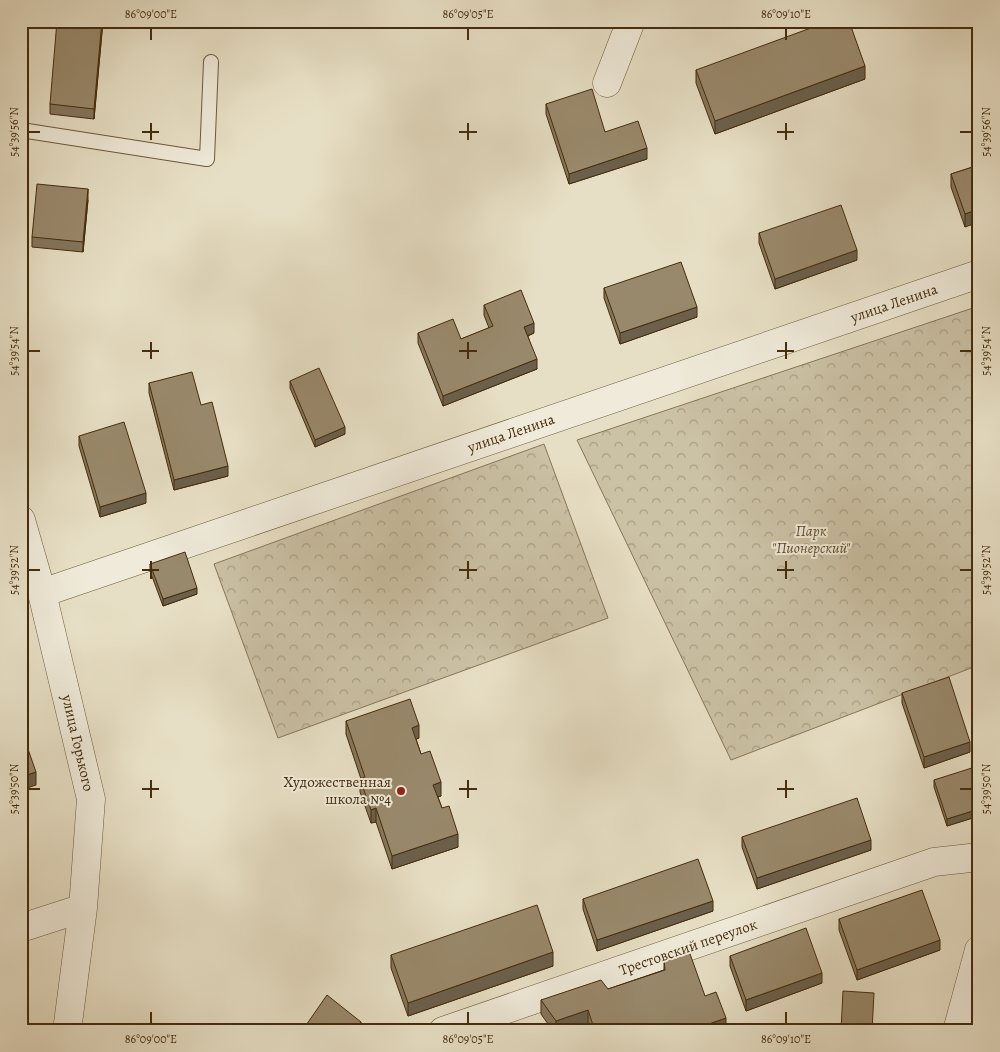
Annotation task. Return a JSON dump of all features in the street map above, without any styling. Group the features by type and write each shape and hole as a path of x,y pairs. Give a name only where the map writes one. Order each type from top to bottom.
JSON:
{"street":[{"path":"607,83 631,21"},
{"name":"улица Ленина","path":"42,593 979,274"},
{"name":"улица Горького","path":"21,520 42,593 91,799 83,908 67,1031"},
{"name":"Трестовский переулок","path":"443,1031 934,862 979,857"},
{"path":"21,928 83,908"},
{"path":"957,1031 979,950"}],"lane":[{"path":"21,130 207,160 210,62"}],"green space":[{"name":"Парк \"Пионерский\"","path":"979,306 979,665 731,760 577,440"},
{"path":"544,444 608,618 278,738 214,564"}],"building":[{"path":"57,21 102,21 94,109 50,104"},
{"path":"830,21 849,21 865,66 715,121 696,70"},
{"path":"592,89 605,132 638,121 647,148 569,174 546,104"},
{"path":"979,165 979,209 965,214 951,174"},
{"path":"37,184 88,189 83,242 32,237"},
{"path":"841,205 857,250 775,279 759,233"},
{"path":"681,262 697,307 620,333 604,288"},
{"path":"521,290 534,323 524,327 537,359 443,396 418,333 453,319 461,339 493,326 484,305"},
{"path":"319,368 345,427 315,440 290,381"},
{"path":"192,372 201,405 212,402 228,466 174,480 149,383"},
{"path":"124,422 146,493 100,507 79,436"},
{"path":"185,552 197,588 163,599 150,564"},
{"path":"949,677 970,742 924,757 902,693"},
{"name":"Художественная школа №4","path":"410,699 419,725 412,728 421,754 430,751 441,782 433,785 442,808 449,806 458,834 392,856 376,808 371,810 360,779 365,777 346,721"},
{"path":"21,729 36,772 21,777"},
{"path":"978,766 979,809 947,819 934,780"},
{"path":"857,798 871,840 757,878 742,837"},
{"path":"698,859 713,901 597,940 583,899"},
{"path":"922,890 940,940 857,970 839,919"},
{"path":"537,905 553,952 408,1003 391,955"},
{"path":"806,928 822,973 746,1000 730,956"},
{"path":"689,951 705,996 716,992 726,1018 689,1031 595,1031 588,1010 556,1021 541,1000 601,980 608,989 665,970 664,959"},
{"path":"843,991 874,993 872,1031 841,1031"},
{"path":"327,995 361,1022 355,1031 302,1031"},
{"path":"135,1024 173,1031 134,1031"}],"place":[{"name":"Художественная школа №4","path":"401,791"}]}
